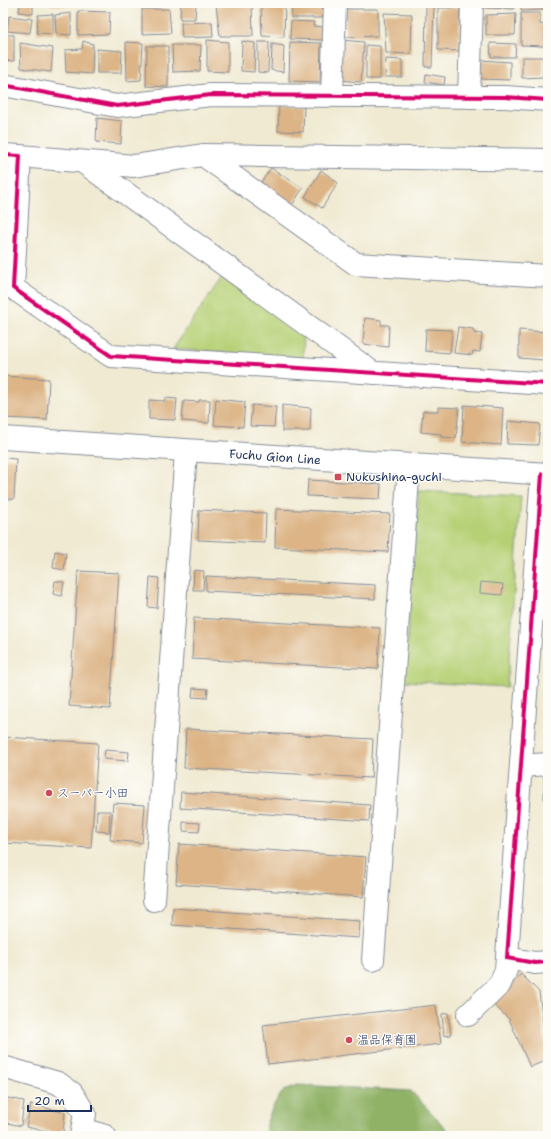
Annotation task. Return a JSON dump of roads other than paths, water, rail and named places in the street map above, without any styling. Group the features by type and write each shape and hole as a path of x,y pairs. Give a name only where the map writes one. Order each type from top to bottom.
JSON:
{"street":[{"path":"332,96 335,3"},
{"path":"469,97 472,3"},
{"path":"3,85 117,106 211,95 469,97 548,100"},
{"path":"203,155 356,264 548,276"},
{"path":"548,160 203,155 134,166 81,160 12,156 13,288 111,356 548,384"},
{"path":"81,160 373,373"},
{"name":"Fuchu Gion Line","path":"3,438 545,474"},
{"path":"154,900 186,451"},
{"path":"373,960 409,465"},
{"path":"468,1015 500,984 506,970 545,474"},
{"path":"522,766 548,764"},
{"path":"507,958 535,963 548,962"},
{"path":"3,1067 58,1083 72,1093 85,1114 82,1132 105,1136"}],"place":[{"name":"Nukushina-guchi","path":"338,477"},
{"name":"スーパー小田","path":"49,793"},
{"name":"温品保育園","path":"349,1040"}]}
